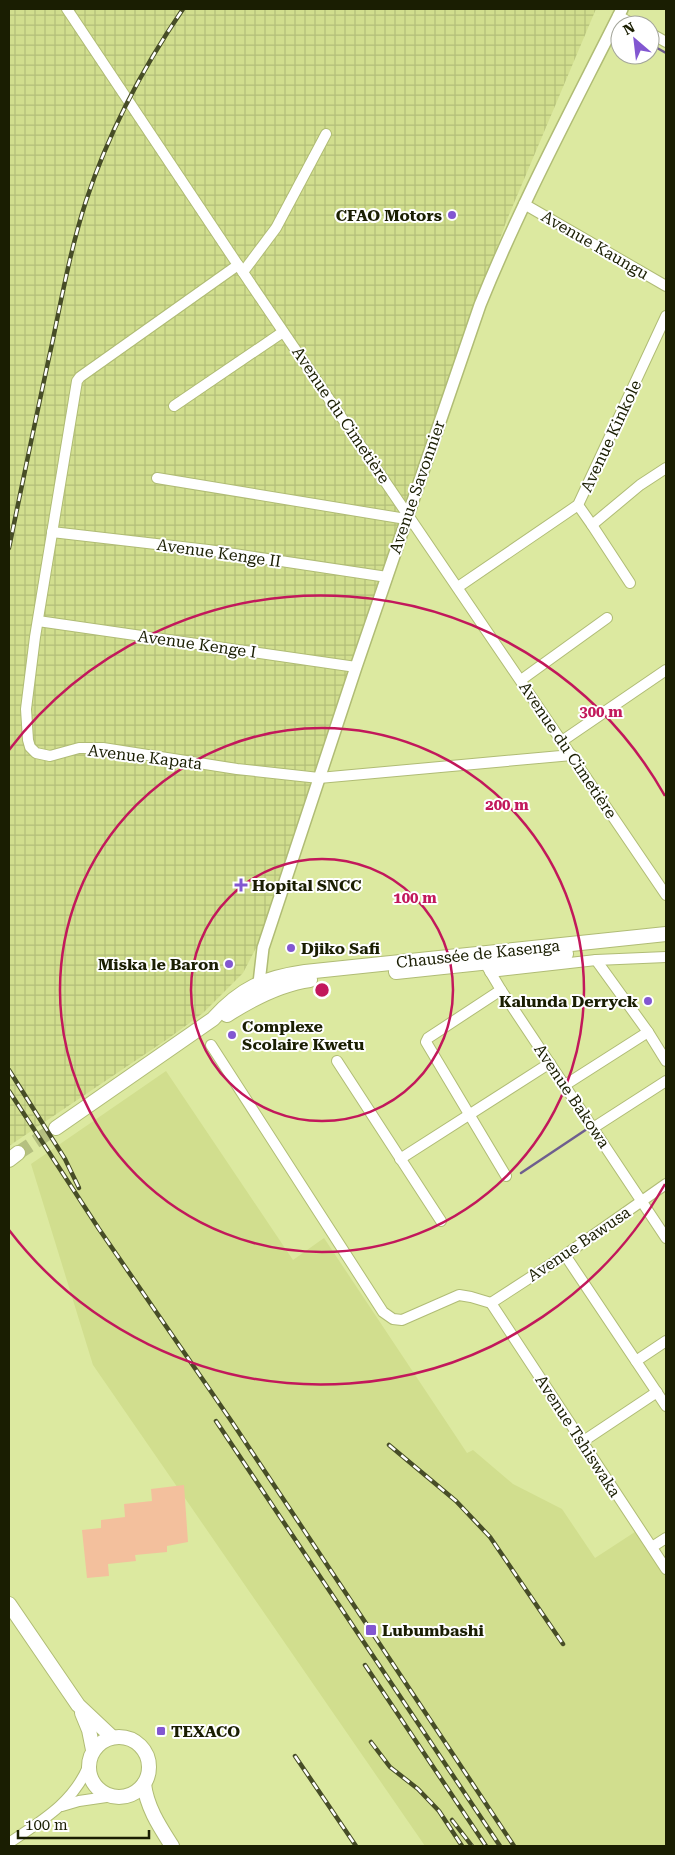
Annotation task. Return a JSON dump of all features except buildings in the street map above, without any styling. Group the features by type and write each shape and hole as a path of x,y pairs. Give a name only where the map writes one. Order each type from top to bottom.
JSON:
{"main road":[{"name":"Chaussée de Kasenga","path":"485,962 666,934"},
{"name":"Chaussée de Kasenga","path":"56,1128 213,1019 238,996 261,988 307,980 666,943"},
{"path":"9,1604 78,1705 89,1730 93,1750 88,1767 90,1778 97,1788 138,1806 158,1825"},
{"path":"78,1705 112,1737"},
{"path":"93,1750 101,1742 120,1736 133,1740 146,1752 149,1769 144,1784 148,1802 158,1825 172,1846"},
{"path":"116,1797 131,1795 144,1784"}],"street":[{"name":"Avenue du Cimetière","path":"67,9 407,516 458,587 666,895"},
{"name":"Avenue Savonnier","path":"261,988 263,948 356,667 480,305 501,251 620,13"},
{"path":"240,268 276,228 326,134"},
{"name":"Avenue Kaungu","path":"524,204 666,286"},
{"name":"Avenue Kapata","path":"240,268 80,377 77,382 38,620 26,709 28,740 36,753 50,756 80,748 102,748 237,769 319,778 572,756"},
{"name":"Avenue Kinkole","path":"458,587 578,505 666,316"},
{"path":"174,406 283,332"},
{"path":"592,526 640,485 666,468"},
{"path":"157,478 407,516"},
{"path":"578,505 630,583"},
{"name":"Avenue Kenge II","path":"52,532 208,550 387,577"},
{"path":"521,680 607,618"},
{"name":"Avenue Kenge I","path":"38,620 356,667"},
{"path":"562,741 666,670"},
{"path":"485,962 666,957"},
{"path":"596,960 648,1032 666,1061"},
{"name":"Avenue Bakowa","path":"485,962 666,1238"},
{"path":"502,990 426,1040 427,1046 506,1176"},
{"path":"564,1085 648,1032"},
{"path":"211,1045 383,1312 392,1319 402,1320 459,1295 491,1303"},
{"path":"337,1061 440,1221"},
{"path":"400,1159 550,1063"},
{"path":"593,1128 666,1081"},
{"name":"Avenue Bawusa","path":"491,1303 565,1255 666,1184"},
{"path":"565,1255 666,1406"},
{"name":"Avenue Tshiswaka","path":"491,1303 666,1569"},
{"path":"636,1362 666,1341"},
{"path":"582,1442 657,1392"},
{"path":"652,1547 666,1538"},
{"path":"9,1843 61,1806 79,1786 88,1767"},
{"path":"61,1806 79,1801 116,1797"}],"shaded area":[{"path":"9,9 596,9 506,222 425,450 267,927 243,973 203,1013 9,1146"},
{"path":"166,1071 293,1260 324,1238 467,1453 473,1450 513,1484 562,1509 595,1558 638,1530 666,1573 666,1846 425,1846 93,1365 31,1164"},
{"path":"184,1485 188,1542 167,1546 167,1552 135,1555 136,1561 108,1564 109,1576 87,1578 82,1530 101,1528 101,1520 125,1517 124,1504 152,1501 151,1489"}],"waterway":[{"path":"660,50 666,53"},
{"path":"521,1173 587,1129"}],"tunnel":[{"path":"18,1153 56,1128"}],"railway":[{"path":"9,548 67,272 86,201 105,151 128,101 154,54 183,9"},
{"path":"9,1070 65,1159 79,1188"},
{"path":"9,1091 99,1229 232,1422 514,1846"},
{"path":"216,1421 500,1846"},
{"path":"389,1445 456,1501 490,1537 563,1644"},
{"path":"365,1665 486,1846"},
{"path":"371,1742 390,1767 418,1789 439,1811 462,1846"},
{"path":"295,1756 356,1846"},
{"path":"452,1820 472,1846"}],"place":[{"name":"CFAO Motors","path":"452,215"},
{"name":"Hopital SNCC","path":"241,885"},
{"name":"Djiko Safi","path":"291,948"},
{"name":"Miska le Baron","path":"229,964"},
{"name":"Kalunda Derryck","path":"648,1001"},
{"name":"Complexe Scolaire Kwetu","path":"232,1035"},
{"name":"Lubumbashi","path":"371,1630"},
{"name":"TEXACO","path":"161,1731"}]}
